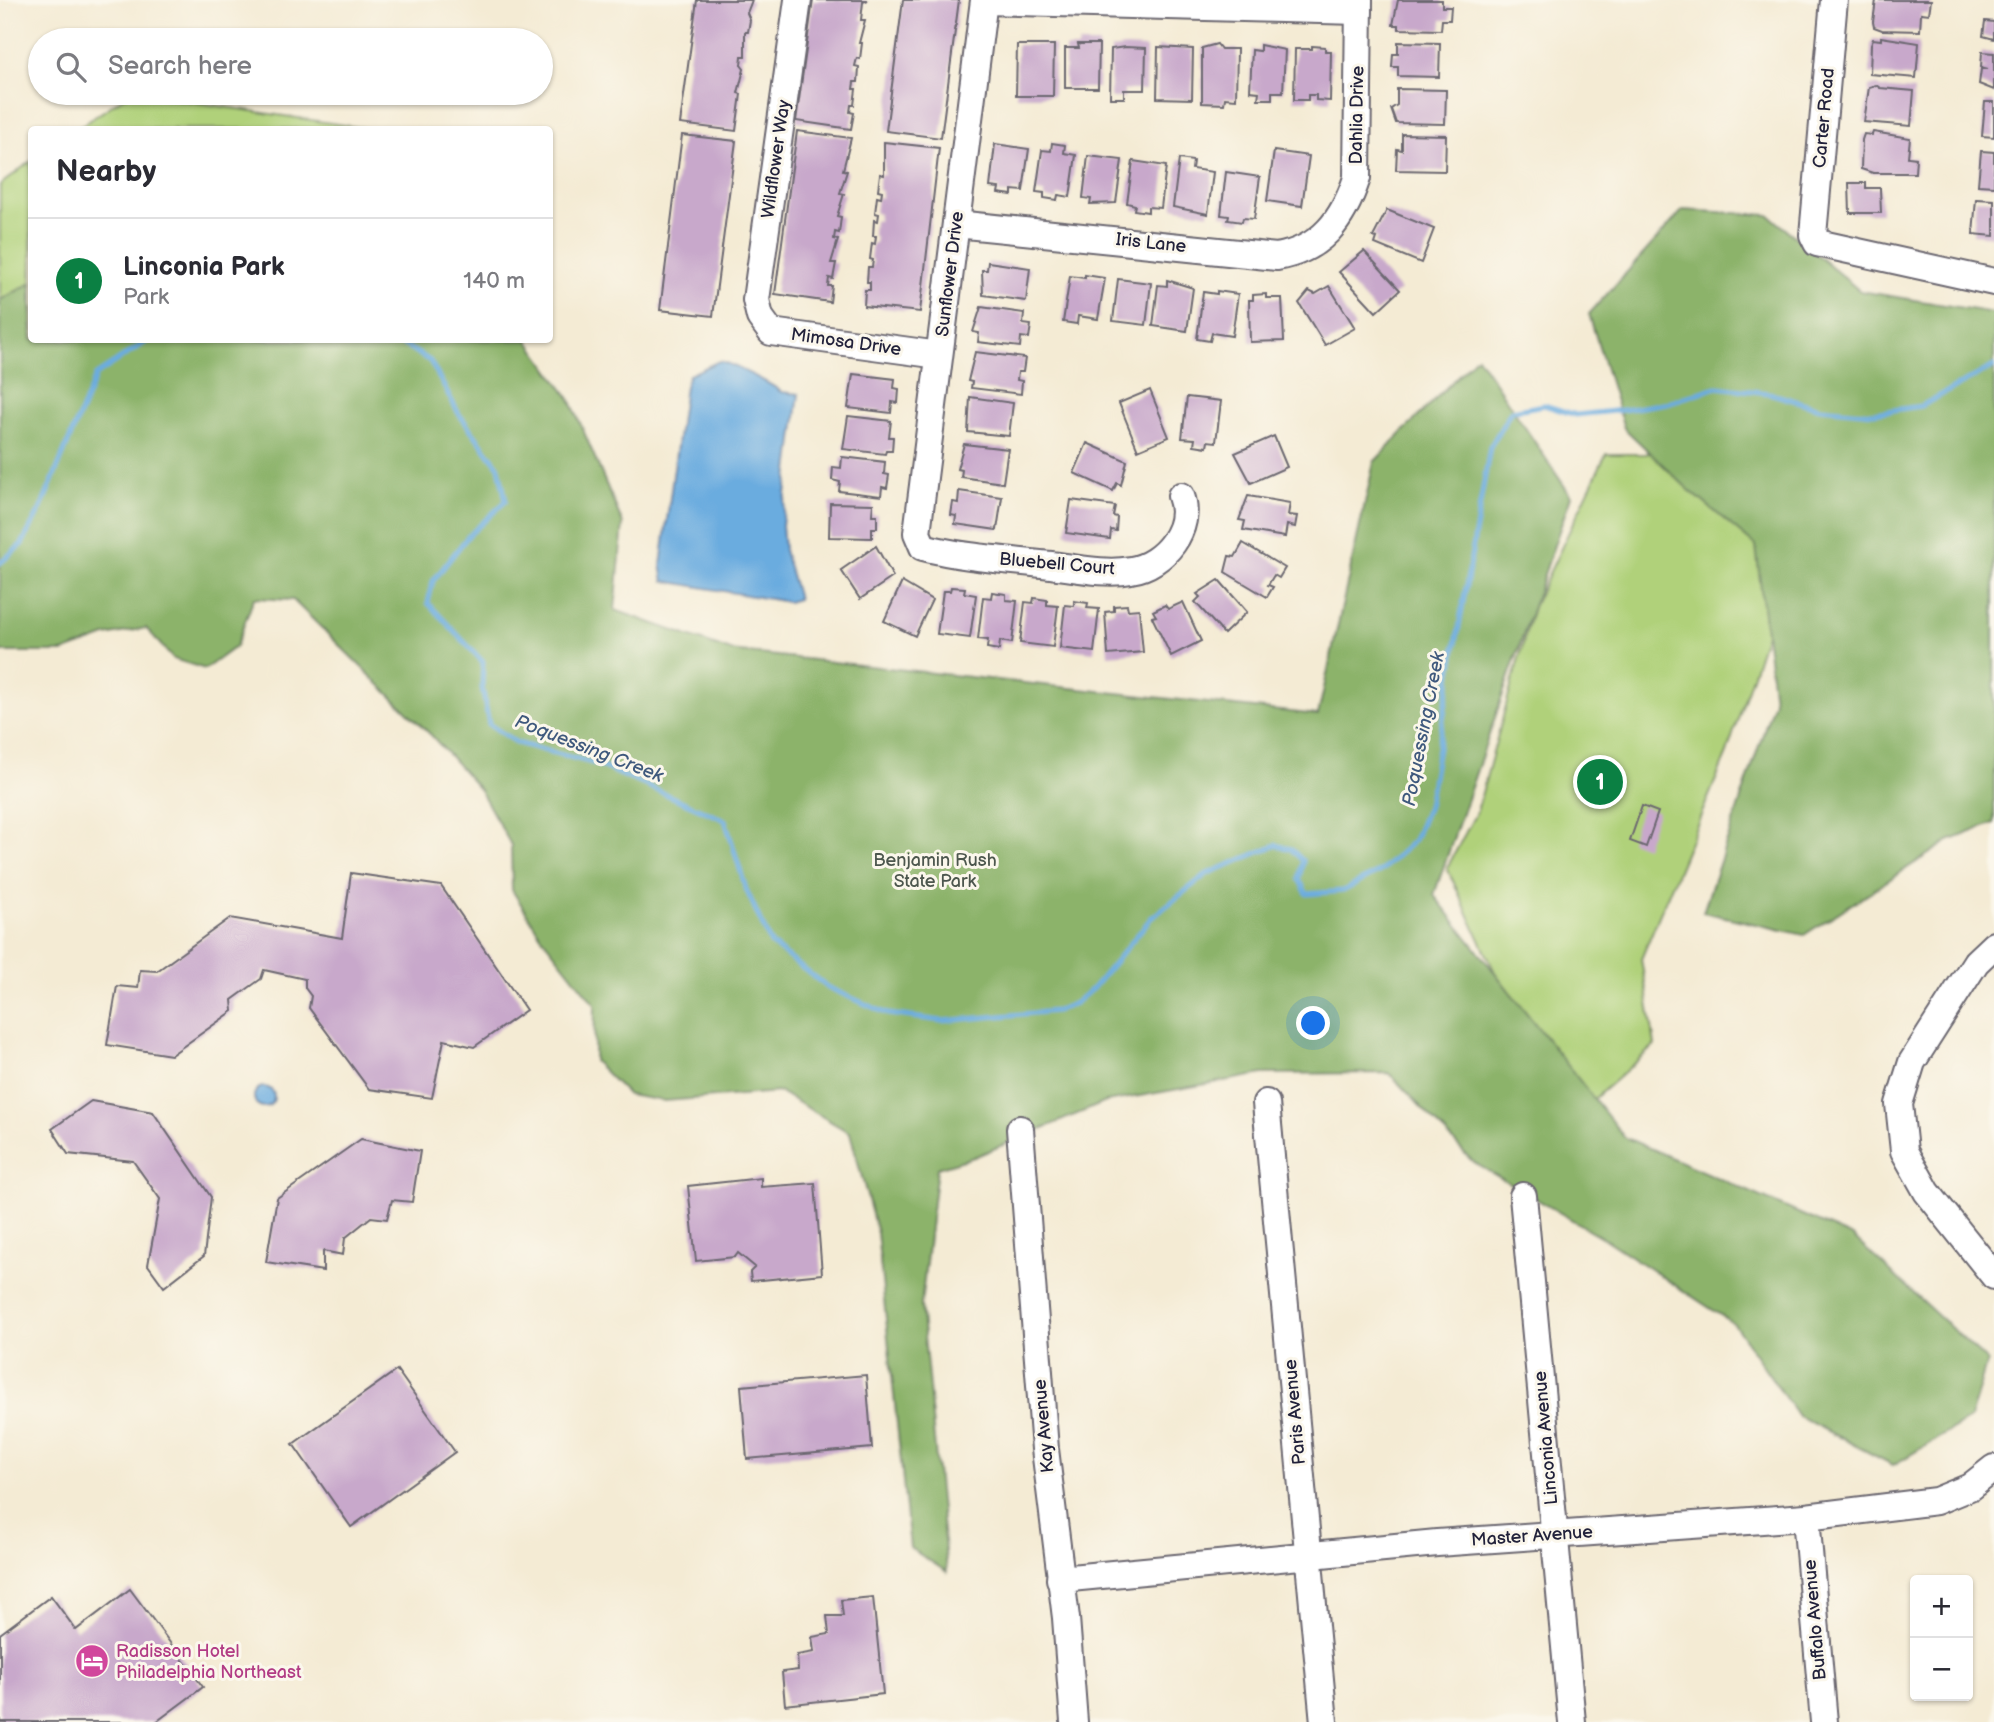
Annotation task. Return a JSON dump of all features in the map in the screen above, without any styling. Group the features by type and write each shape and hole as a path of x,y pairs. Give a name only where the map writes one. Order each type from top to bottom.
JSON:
{"street":[{"name":"Wildflower Way","path":"760,317 756,300 798,0"},
{"name":"Carter Road","path":"1834,0 1814,236 1816,243 1994,282"},
{"path":"984,1 1359,6"},
{"name":"Sunflower Drive","path":"923,547 917,533 984,1"},
{"name":"Dahlia Drive","path":"1335,224 1348,206 1357,178 1359,6"},
{"name":"Iris Lane","path":"957,224 1277,257 1301,253 1335,224"},
{"name":"Mimosa Drive","path":"760,317 771,331 939,355"},
{"name":"Bluebell Court","path":"923,547 947,553 1090,570 1130,571 1152,564 1185,525 1185,507 1181,496"},
{"path":"1994,945 1976,962 1912,1062 1899,1104 1904,1151 1927,1192 1994,1276"},
{"name":"Paris Avenue","path":"1266,1103 1324,1722"},
{"name":"Kay Avenue","path":"1020,1129 1045,1448 1074,1722"},
{"name":"Linconia Avenue","path":"1523,1196 1572,1722"},
{"name":"Master Avenue","path":"1060,1579 1554,1534 1806,1517 1936,1501 1970,1487 1994,1468"},
{"name":"Buffalo Avenue","path":"1806,1517 1824,1722"}],"green space":[{"path":"112,105 213,105 350,126 81,126"},
{"path":"28,163 28,343 32,343 0,576 0,185"},
{"path":"1683,210 1769,215 1860,291 1994,313 1994,823 1949,841 1804,935 1703,912 1774,701 1756,546 1689,490 1624,428 1589,314"},
{"name":"Benjamin Rush State Park","path":"28,285 28,343 530,343 570,399 623,524 615,610 731,651 1318,715 1374,462 1477,356 1571,496 1434,895 1624,1137 1853,1237 1987,1361 1970,1419 1893,1465 1798,1416 1734,1324 1603,1238 1473,1162 1389,1073 1263,1074 1106,1102 974,1157 937,1168 921,1305 947,1572 910,1548 877,1233 850,1133 780,1092 664,1101 628,1095 594,1061 595,1005 541,936 512,890 511,845 480,790 432,736 293,600 254,598 236,646 205,669 173,659 146,628 106,636 63,652 0,652 0,300"},
{"path":"1711,418 1780,433 1775,606 1727,753 1641,959 1655,1045 1586,1106 1498,979 1447,868 1477,811 1533,607 1606,454 1646,454"}],"water":[{"path":"719,361 751,374 781,392 799,394 782,525 784,550 798,599 788,602 664,581 661,565 685,386 689,375"},
{"path":"264,1087 271,1090 274,1097 271,1104 264,1107 257,1104 254,1097 257,1090"}],"building":[{"path":"697,0 752,0 747,13 750,20 748,32 745,32 745,56 742,56 741,65 744,69 738,93 741,94 736,131 680,124"},
{"path":"813,0 868,0 863,2 861,20 865,20 859,43 862,43 860,59 857,58 855,66 859,67 858,82 854,82 853,89 856,89 854,105 851,105 850,112 854,113 851,129 796,121"},
{"path":"903,0 959,0 941,138 886,131"},
{"path":"1398,0 1442,0 1442,7 1451,7 1450,20 1442,20 1441,30 1399,29 1399,25 1393,25"},
{"path":"1876,0 1931,0 1929,14 1921,13 1920,31 1882,30 1874,27"},
{"path":"1985,21 1994,22 1994,39 1983,36"},
{"path":"1881,37 1919,43 1916,78 1870,74 1871,44 1873,39 1881,40"},
{"path":"1398,42 1440,43 1439,77 1398,76 1398,67 1392,67 1393,54 1398,54"},
{"path":"1078,44 1099,44 1098,88 1065,88 1065,48 1079,48"},
{"path":"1217,44 1221,49 1237,49 1236,99 1225,98 1224,104 1202,103 1202,48"},
{"path":"1017,45 1054,45 1053,96 1016,96"},
{"path":"1260,45 1285,50 1283,92 1272,92 1272,99 1258,99 1259,92 1250,91 1252,50 1260,51"},
{"path":"1312,46 1325,47 1325,51 1331,51 1330,101 1316,100 1316,95 1308,95 1308,100 1294,100 1295,49 1312,49"},
{"path":"1158,47 1193,49 1192,99 1157,98"},
{"path":"1146,48 1145,90 1124,90 1124,98 1110,98 1111,49"},
{"path":"1982,52 1994,53 1994,90 1979,84 1981,69 1988,69 1981,67"},
{"path":"1876,85 1880,88 1914,91 1911,126 1864,122 1869,87"},
{"path":"1397,89 1446,90 1445,124 1396,123 1391,109 1397,105"},
{"path":"1985,102 1994,102 1994,137 1982,136"},
{"path":"797,131 851,138 843,170 847,171 840,193 844,194 837,216 841,217 839,233 835,232 834,239 838,240 831,263 836,263 833,279 829,278 828,286 832,286 830,302 775,294"},
{"path":"1873,132 1910,138 1908,157 1916,158 1915,173 1873,173 1861,169 1862,140 1864,134 1872,135"},
{"path":"1402,134 1446,135 1445,171 1396,170 1397,149 1402,150"},
{"path":"682,135 736,141 713,316 660,310"},
{"path":"884,142 939,148 920,312 864,306 865,290 870,290 870,282 867,282 868,267 872,267 872,243 875,244 876,236 873,236 874,220 878,221 879,214 875,213 877,197 881,198 882,191 878,190 880,174 884,175"},
{"path":"1052,143 1065,145 1064,153 1076,155 1070,197 1058,195 1057,200 1044,198 1044,193 1036,192 1042,150 1051,151"},
{"path":"995,144 1029,149 1023,191 1012,190 1012,195 998,193 999,188 990,187"},
{"path":"1274,151 1309,156 1302,206 1267,201"},
{"path":"1981,151 1994,152 1994,186 1978,185"},
{"path":"1088,156 1122,160 1116,203 1090,204 1091,199 1083,198"},
{"path":"1179,159 1193,161 1192,169 1213,172 1208,214 1173,207"},
{"path":"1133,161 1166,166 1161,208 1148,207 1148,212 1134,210 1135,205 1127,203"},
{"path":"1226,172 1260,177 1254,219 1243,218 1242,222 1228,220 1229,216 1221,215"},
{"path":"1849,183 1866,183 1866,188 1880,188 1881,213 1850,213"},
{"path":"1976,199 1994,200 1994,236 1973,234"},
{"path":"1387,210 1434,229 1421,263 1375,244 1377,238 1373,237"},
{"path":"1364,251 1400,290 1376,312 1339,272"},
{"path":"988,262 1030,268 1026,301 983,295 982,270 987,270"},
{"path":"1085,275 1105,278 1098,319 1078,316 1077,324 1063,322 1070,276 1085,278"},
{"path":"1118,279 1151,283 1146,325 1113,321"},
{"path":"1167,280 1193,288 1187,331 1153,326 1158,285 1167,286"},
{"path":"1329,286 1355,328 1325,345 1299,303 1309,291 1315,294"},
{"path":"1217,291 1238,294 1232,336 1212,333 1210,341 1197,339 1203,292 1217,294"},
{"path":"1266,294 1266,298 1282,298 1284,341 1250,342 1249,300 1253,300 1253,295"},
{"path":"981,307 1024,313 1023,324 1031,325 1029,338 1021,337 1020,347 978,342 979,333 973,332"},
{"path":"975,352 1025,358 1023,372 1018,372 1017,380 1022,381 1021,394 971,388 972,382 968,381"},
{"path":"853,374 895,379 894,388 899,389 898,403 892,402 891,413 848,408"},
{"path":"1150,390 1169,437 1138,450 1119,403"},
{"path":"970,397 1013,403 1009,436 968,432"},
{"path":"1187,397 1221,401 1216,442 1208,441 1207,447 1194,445 1195,439 1182,438"},
{"path":"848,416 891,421 889,437 893,437 892,451 886,451 885,454 843,449"},
{"path":"1274,436 1287,467 1251,483 1235,453"},
{"path":"1087,443 1127,461 1121,485 1117,483 1113,491 1074,473"},
{"path":"964,444 1008,449 1003,483 961,477 962,470 957,469"},
{"path":"842,457 885,462 884,474 889,475 887,488 882,487 881,496 839,491 840,482 832,480 833,467 841,468"},
{"path":"959,491 1002,497 997,530 955,524 956,516 951,515 953,502 958,503"},
{"path":"1248,496 1290,503 1288,515 1297,516 1295,527 1287,525 1285,537 1243,530 1245,521 1239,520"},
{"path":"1071,500 1115,506 1113,516 1117,517 1116,531 1111,530 1110,539 1066,533"},
{"path":"830,503 873,504 872,515 877,515 877,528 872,528 872,538 829,537"},
{"path":"1243,543 1285,568 1279,578 1274,575 1268,585 1273,587 1267,597 1225,572 1229,556 1235,557"},
{"path":"876,546 893,577 860,599 841,570"},
{"path":"1219,580 1247,612 1224,634 1195,602 1200,597 1197,594"},
{"path":"902,582 932,600 915,636 884,621"},
{"path":"951,587 965,588 964,593 976,595 970,638 937,634 943,591 950,591"},
{"path":"992,592 1006,594 1006,600 1017,601 1012,643 1000,641 999,650 987,648 988,640 978,639 983,597 991,598"},
{"path":"1034,598 1047,600 1047,605 1058,606 1053,647 1020,643 1025,602 1033,603"},
{"path":"1074,601 1088,603 1087,608 1099,609 1094,652 1060,648 1065,605 1074,606"},
{"path":"1183,602 1201,641 1171,656 1152,617 1156,616 1153,611 1165,605 1168,609"},
{"path":"1127,605 1128,610 1139,609 1143,652 1108,655 1105,612 1114,611 1114,606"},
{"path":"1642,806 1658,812 1646,847 1630,841"},
{"path":"351,873 441,886 526,1010 474,1047 444,1040 432,1098 369,1089 309,1008 311,996 305,988 305,979 264,970 261,979 232,1000 233,1011 171,1055 107,1045 117,986 138,988 140,970 157,971 230,918 342,938"},
{"path":"91,1101 153,1112 211,1197 204,1256 164,1287 148,1265 160,1199 133,1161 68,1154 52,1129"},
{"path":"361,1139 420,1151 412,1202 392,1200 387,1219 371,1217 345,1238 343,1255 323,1251 323,1271 266,1262 277,1198"},
{"path":"761,1178 761,1187 815,1183 822,1274 751,1281 750,1272 755,1267 738,1253 735,1257 696,1261 688,1186"},
{"path":"397,1370 455,1452 351,1527 293,1444"},
{"path":"866,1375 872,1448 747,1459 741,1386"},
{"name":"Radisson Hotel Philadelphia Northeast","path":"130,1589 203,1687 156,1722 0,1722 0,1634 51,1596 76,1630"},
{"path":"873,1597 883,1694 785,1705 782,1672 798,1670 797,1655 814,1652 812,1637 829,1634 827,1616 843,1616 841,1600"}],"waterway":[{"name":"Poquessing Creek","path":"0,563 22,544 41,508 96,375 144,343"},
{"name":"Poquessing Creek","path":"401,343 430,361 459,414 499,467 506,501 468,536 433,581 428,603 483,662 482,687 489,724 517,743 596,764 725,820 746,889 771,944 827,987 888,1014 942,1021 1056,1011 1075,1003 1093,988 1151,918 1207,874 1276,845 1291,849 1303,861 1299,879 1307,894 1343,891 1382,870 1414,840 1428,806 1490,447 1511,411 1544,405 1576,415 1623,410 1667,403 1717,387 1769,393 1820,408 1873,413 1921,406 1994,366"}],"place":[{"name":"Linconia Park","path":"1600,782"},
{"name":"Radisson Hotel Philadelphia Northeast","path":"92,1661"}]}
